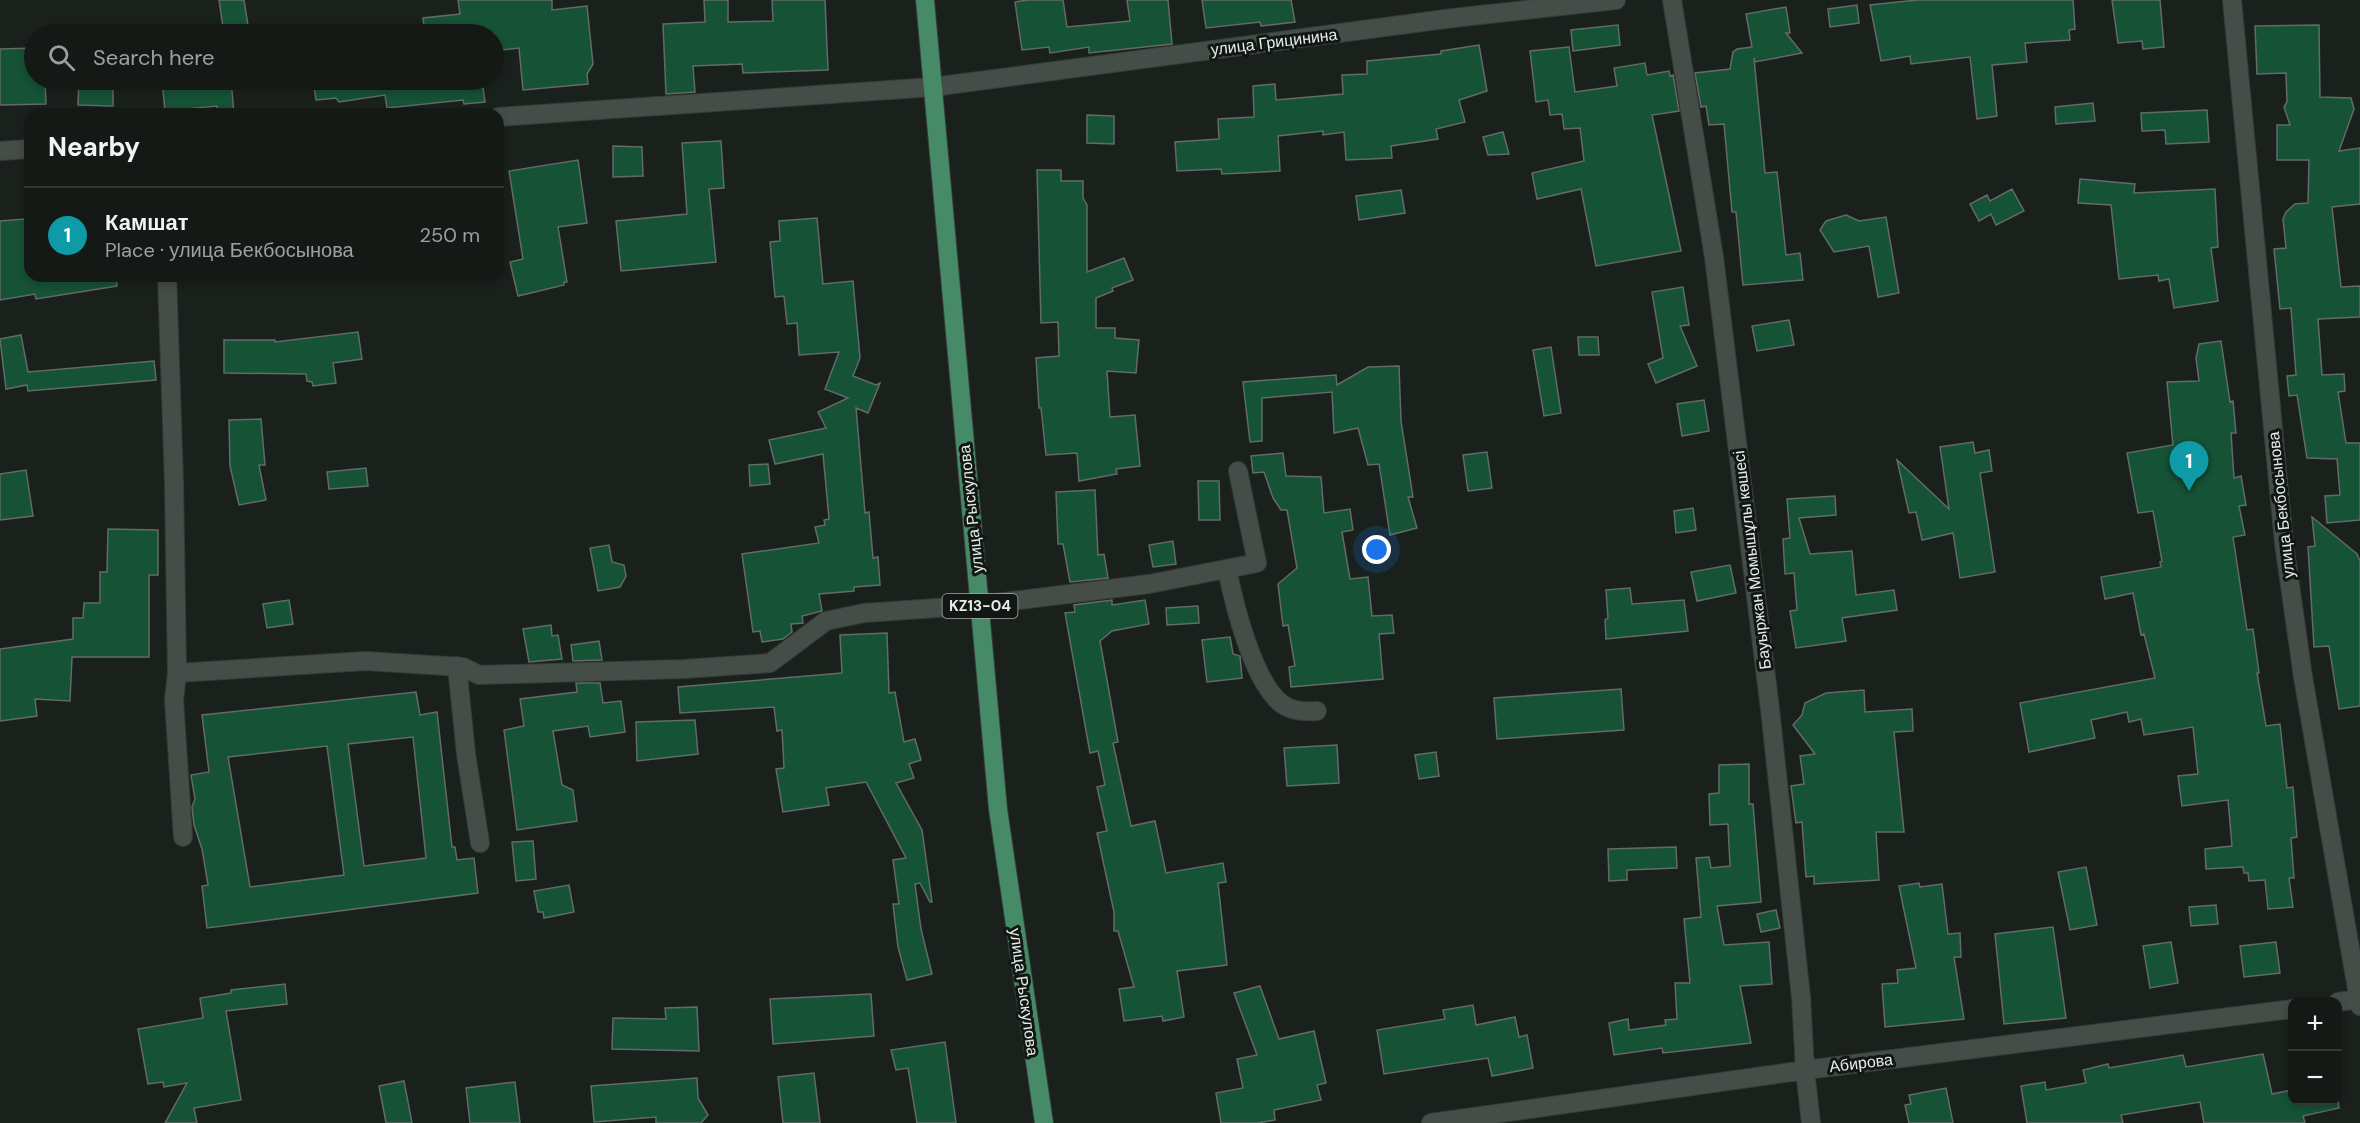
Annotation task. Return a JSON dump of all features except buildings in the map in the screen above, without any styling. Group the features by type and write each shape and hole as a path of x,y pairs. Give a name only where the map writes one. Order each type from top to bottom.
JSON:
{"main road":[{"name":"улица Рыскулова","path":"925,0 998,809 1044,1123"}],"street":[{"name":"улица Грицинина","path":"504,117 933,87 1453,18 1616,0"},
{"name":"Бауыржан Момышұлы көшесі","path":"1672,0 1714,257 1770,709 1801,997 1811,1123"},
{"name":"улица Бекбосынова","path":"2232,0 2284,543 2303,677 2359,1002"},
{"path":"0,151 24,149"},
{"path":"167,282 174,483 177,673 174,700 183,837"},
{"path":"177,673 365,661 457,666 479,675 770,663 826,621 864,613 980,605 1149,584 1257,563 1238,471"},
{"path":"1227,569 1243,633 1270,693 1284,706 1304,712 1317,711"},
{"path":"457,666 466,754 480,843"},
{"path":"2342,1002 2359,1002"},
{"name":"Абирова","path":"1431,1123 1805,1070 2288,1010"}],"place":[{"name":"Камшат","path":"2189,491"}]}
